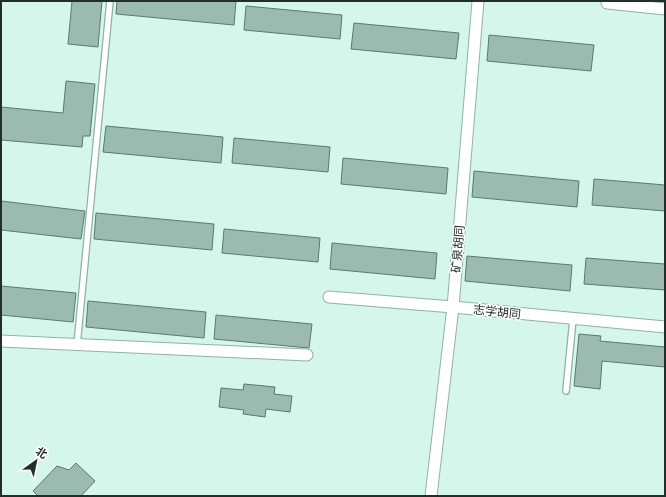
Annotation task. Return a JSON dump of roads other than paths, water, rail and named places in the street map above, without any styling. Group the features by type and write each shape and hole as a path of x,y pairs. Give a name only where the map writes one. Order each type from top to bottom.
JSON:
{"street":[{"name":"矿泉胡同","path":"430,496 453,307 478,1"},
{"path":"607,3 665,9"},
{"name":"志学胡同","path":"329,297 665,327"},
{"path":"1,341 307,355"}],"lane":[{"path":"77,345 110,1"},
{"path":"566,391 573,319"}]}
